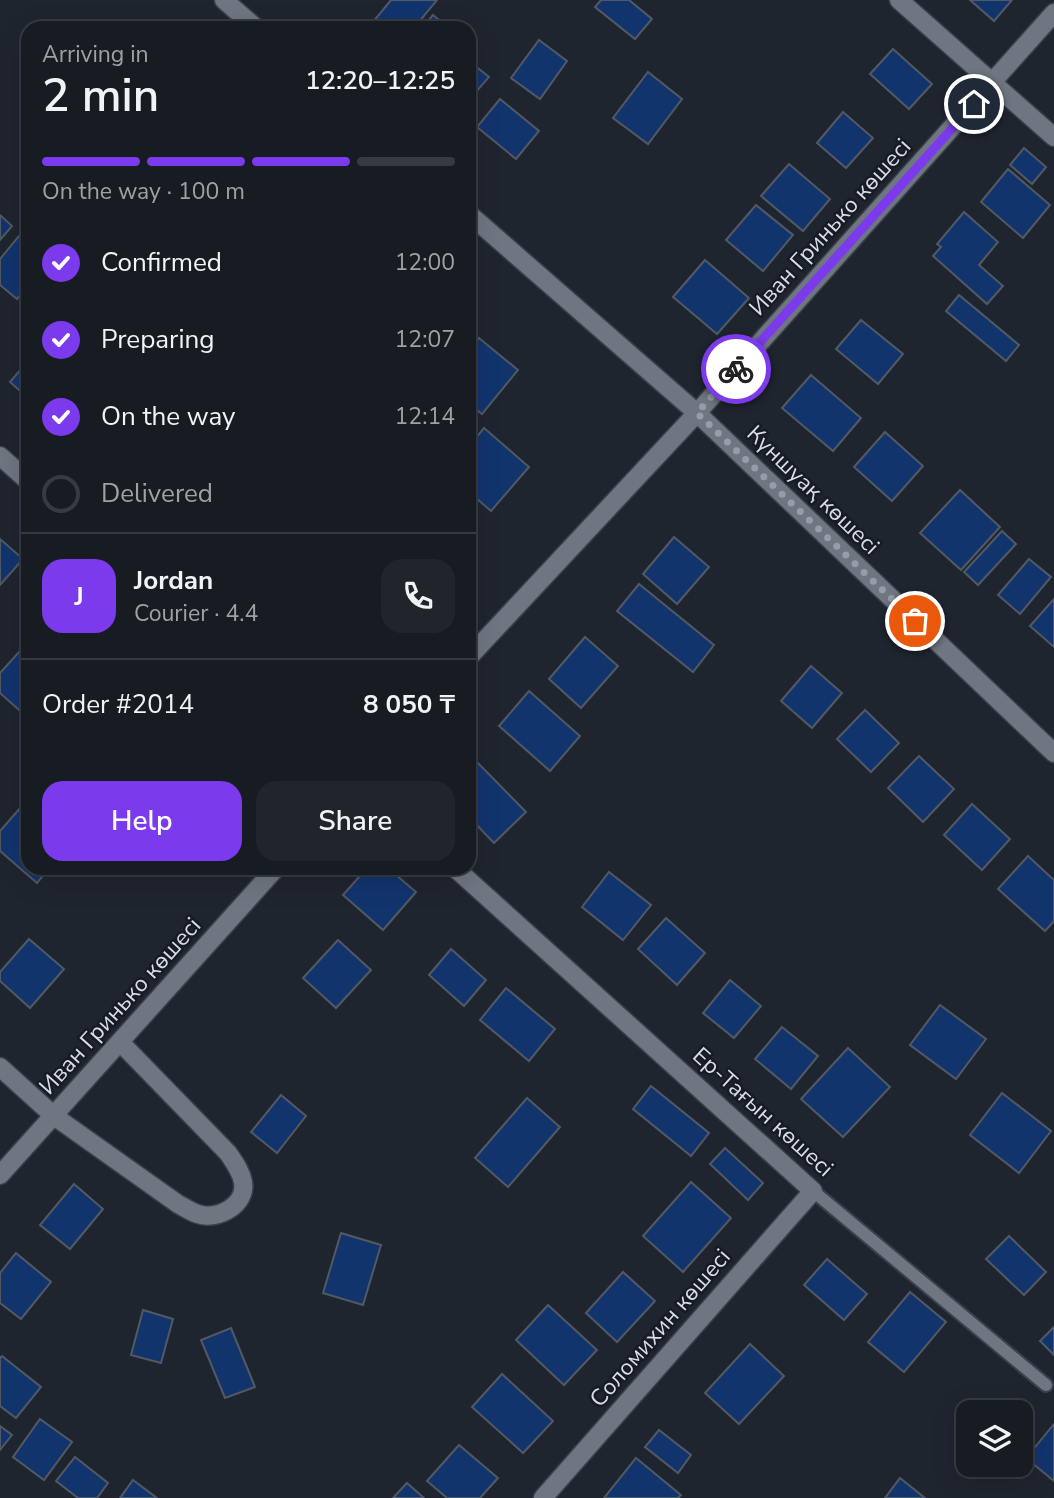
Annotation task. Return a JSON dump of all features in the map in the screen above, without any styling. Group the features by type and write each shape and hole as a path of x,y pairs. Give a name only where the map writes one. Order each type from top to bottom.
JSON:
{"street":[{"path":"224,0 248,21"},
{"path":"900,0 1054,137"},
{"name":"Иван Гринько көшесі","path":"476,650 697,413 1054,13"},
{"name":"Күншуақ көшесі","path":"476,220 697,413 1054,753"},
{"path":"0,456 21,475"},
{"name":"Иван Гринько көшесі","path":"0,1175 270,875"},
{"name":"Ер-Тағын көшесі","path":"463,875 813,1191"},
{"path":"0,1067 54,1115 178,1204 199,1215 212,1216 222,1213 241,1198 244,1184 238,1168 228,1153 120,1042"},
{"name":"Соломихин көшесі","path":"543,1498 813,1191"}],"lane":[{"name":"Ер-Тағын көшесі","path":"813,1191 1046,1385"}],"building":[{"path":"391,0 437,0 420,21 374,21"},
{"path":"601,0 629,0 652,19 635,39 595,7"},
{"path":"970,0 1012,0 994,21"},
{"path":"433,15 440,21 428,21"},
{"path":"539,40 567,61 540,99 511,78"},
{"path":"893,49 932,84 909,109 870,74"},
{"path":"476,67 489,77 476,92"},
{"path":"648,72 682,99 648,144 613,118"},
{"path":"500,99 539,131 516,159 477,127"},
{"path":"843,112 873,138 846,168 817,143"},
{"path":"1024,148 1046,167 1032,184 1010,165"},
{"path":"789,164 830,199 803,231 761,196"},
{"path":"1008,169 1050,205 1023,238 981,202"},
{"path":"756,205 793,235 763,271 726,240"},
{"path":"964,212 998,242 979,265 1003,286 987,304 933,256 941,247 937,244"},
{"path":"0,215 12,226 0,240"},
{"path":"21,234 21,294 17,299 0,285 0,259"},
{"path":"705,260 749,298 717,334 673,297"},
{"path":"959,295 1019,345 1006,361 946,311"},
{"path":"861,320 903,354 878,384 836,349"},
{"path":"479,338 518,370 482,414 476,409 476,341"},
{"path":"21,369 21,392 10,382"},
{"path":"811,375 861,418 833,451 782,408"},
{"path":"484,428 529,467 491,511 476,498 476,438"},
{"path":"885,432 923,466 892,501 854,467"},
{"path":"960,490 1000,527 961,570 920,533"},
{"path":"1002,531 1016,544 978,585 964,572"},
{"path":"674,537 709,567 677,604 643,574"},
{"path":"0,539 21,557 21,561 0,585"},
{"path":"1029,559 1051,577 1020,614 998,595"},
{"path":"639,584 714,645 693,672 617,611"},
{"path":"1054,599 1054,647 1030,626"},
{"path":"585,637 618,666 581,708 549,679"},
{"path":"21,650 21,712 0,693 0,673"},
{"path":"811,666 842,693 812,728 781,701"},
{"path":"529,691 580,736 550,771 499,726"},
{"path":"865,710 899,743 871,772 837,739"},
{"path":"919,756 954,789 923,822 888,788"},
{"path":"476,761 526,812 494,843 476,824"},
{"path":"972,804 1010,839 982,870 944,835"},
{"path":"21,807 21,869 0,851 0,831"},
{"path":"1028,856 1054,880 1054,921 1045,931 998,889"},
{"path":"609,872 651,905 623,940 582,907"},
{"path":"28,875 43,875 37,883"},
{"path":"361,875 396,875 416,892 383,930 343,895"},
{"path":"666,918 705,953 677,985 638,949"},
{"path":"29,939 64,969 30,1008 0,981 0,972"},
{"path":"338,940 371,970 336,1008 303,978"},
{"path":"451,949 486,980 464,1006 429,975"},
{"path":"730,980 761,1006 734,1038 703,1013"},
{"path":"506,988 555,1029 529,1061 480,1020"},
{"path":"940,1005 986,1039 956,1079 910,1045"},
{"path":"782,1027 818,1056 791,1089 755,1059"},
{"path":"848,1048 890,1087 843,1137 801,1099"},
{"path":"651,1086 709,1133 691,1156 633,1109"},
{"path":"1002,1093 1051,1131 1019,1173 970,1135"},
{"path":"281,1095 306,1116 277,1153 251,1132"},
{"path":"527,1098 560,1127 508,1187 475,1158"},
{"path":"725,1148 763,1183 748,1200 710,1164"},
{"path":"691,1182 731,1218 683,1272 643,1236"},
{"path":"74,1184 103,1209 70,1249 40,1225"},
{"path":"341,1233 381,1245 363,1305 323,1293"},
{"path":"1009,1236 1046,1272 1024,1295 986,1259"},
{"path":"16,1253 51,1282 21,1319 0,1303 0,1273"},
{"path":"827,1259 867,1294 844,1320 804,1285"},
{"path":"623,1272 655,1301 617,1342 586,1313"},
{"path":"910,1292 946,1322 904,1372 868,1342"},
{"path":"548,1305 597,1350 564,1385 516,1340"},
{"path":"143,1310 173,1319 161,1363 131,1355"},
{"path":"1054,1327 1054,1355 1040,1341"},
{"path":"231,1328 255,1387 225,1398 201,1340"},
{"path":"750,1344 784,1376 739,1424 705,1393"},
{"path":"2,1356 41,1387 16,1418 0,1406"},
{"path":"502,1374 553,1421 523,1453 472,1407"},
{"path":"40,1419 72,1442 44,1480 13,1457"},
{"path":"1054,1424 1054,1481 1033,1464 1033,1450"},
{"path":"0,1426 12,1435 0,1450"},
{"path":"659,1430 691,1455 678,1473 645,1447"},
{"path":"459,1445 498,1478 480,1498 447,1498 427,1481"},
{"path":"75,1457 108,1483 97,1498 78,1498 56,1481"},
{"path":"636,1458 681,1495 678,1498 604,1498"},
{"path":"900,1478 925,1498 885,1498"},
{"path":"133,1480 157,1498 120,1498"},
{"path":"407,1483 424,1498 393,1498"}],"way so far":[{"path":"736,369 697,413 915,621"}],"route":[{"path":"736,369 974,104"}]}
